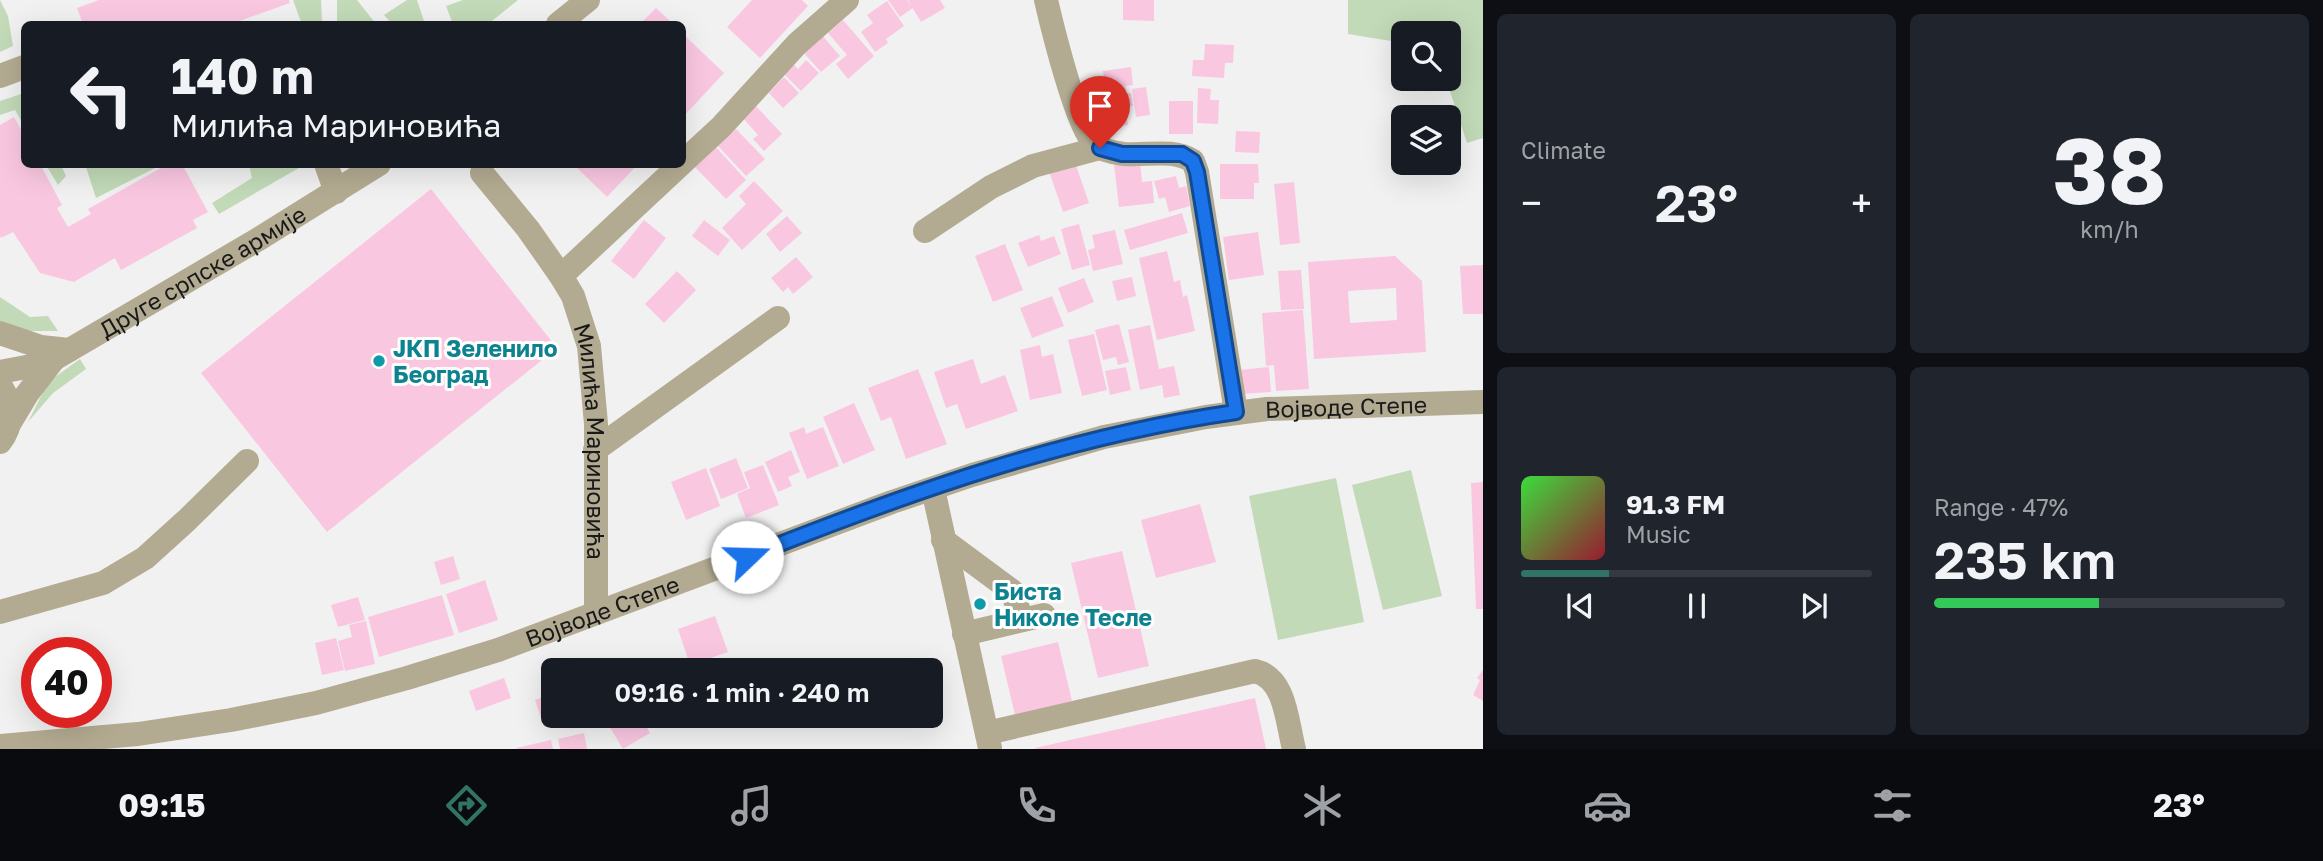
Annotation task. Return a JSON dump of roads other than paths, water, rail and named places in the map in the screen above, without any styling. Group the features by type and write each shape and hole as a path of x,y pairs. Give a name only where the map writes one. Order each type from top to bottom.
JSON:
{"street":[{"path":"562,21 588,0"},
{"path":"686,160 721,127 797,44 847,0"},
{"path":"1046,0 1056,41 1087,134 1100,148"},
{"path":"0,76 21,68"},
{"path":"925,231 991,187 1033,166 1100,148 1122,154 1182,154 1193,161 1197,172 1236,412"},
{"path":"327,168 336,192"},
{"name":"Друге српске армије","path":"0,372 42,364 61,354 373,168"},
{"path":"561,276 678,168"},
{"name":"Милића Мариновића","path":"482,173 528,229 561,276 573,296 589,346 596,424 596,612"},
{"path":"595,450 778,318"},
{"path":"0,333 61,354"},
{"name":"Друге српске армије","path":"5,433 27,394 61,354"},
{"path":"0,385 10,409 5,433"},
{"name":"Војводе Степе","path":"0,746 138,734 231,720 316,703 498,650 892,502 1070,445 1159,425 1236,412 1324,406 1483,402"},
{"path":"0,612 103,583 145,558 247,461"},
{"path":"933,489 989,741 1255,671 1264,673 1277,686 1294,749"},
{"path":"943,540 1012,591 1032,617 964,634"}],"place":[{"name":"ЈКП Зеленило Београд","path":"379,361"},
{"name":"Биста Николе Тесле","path":"980,604"}]}
